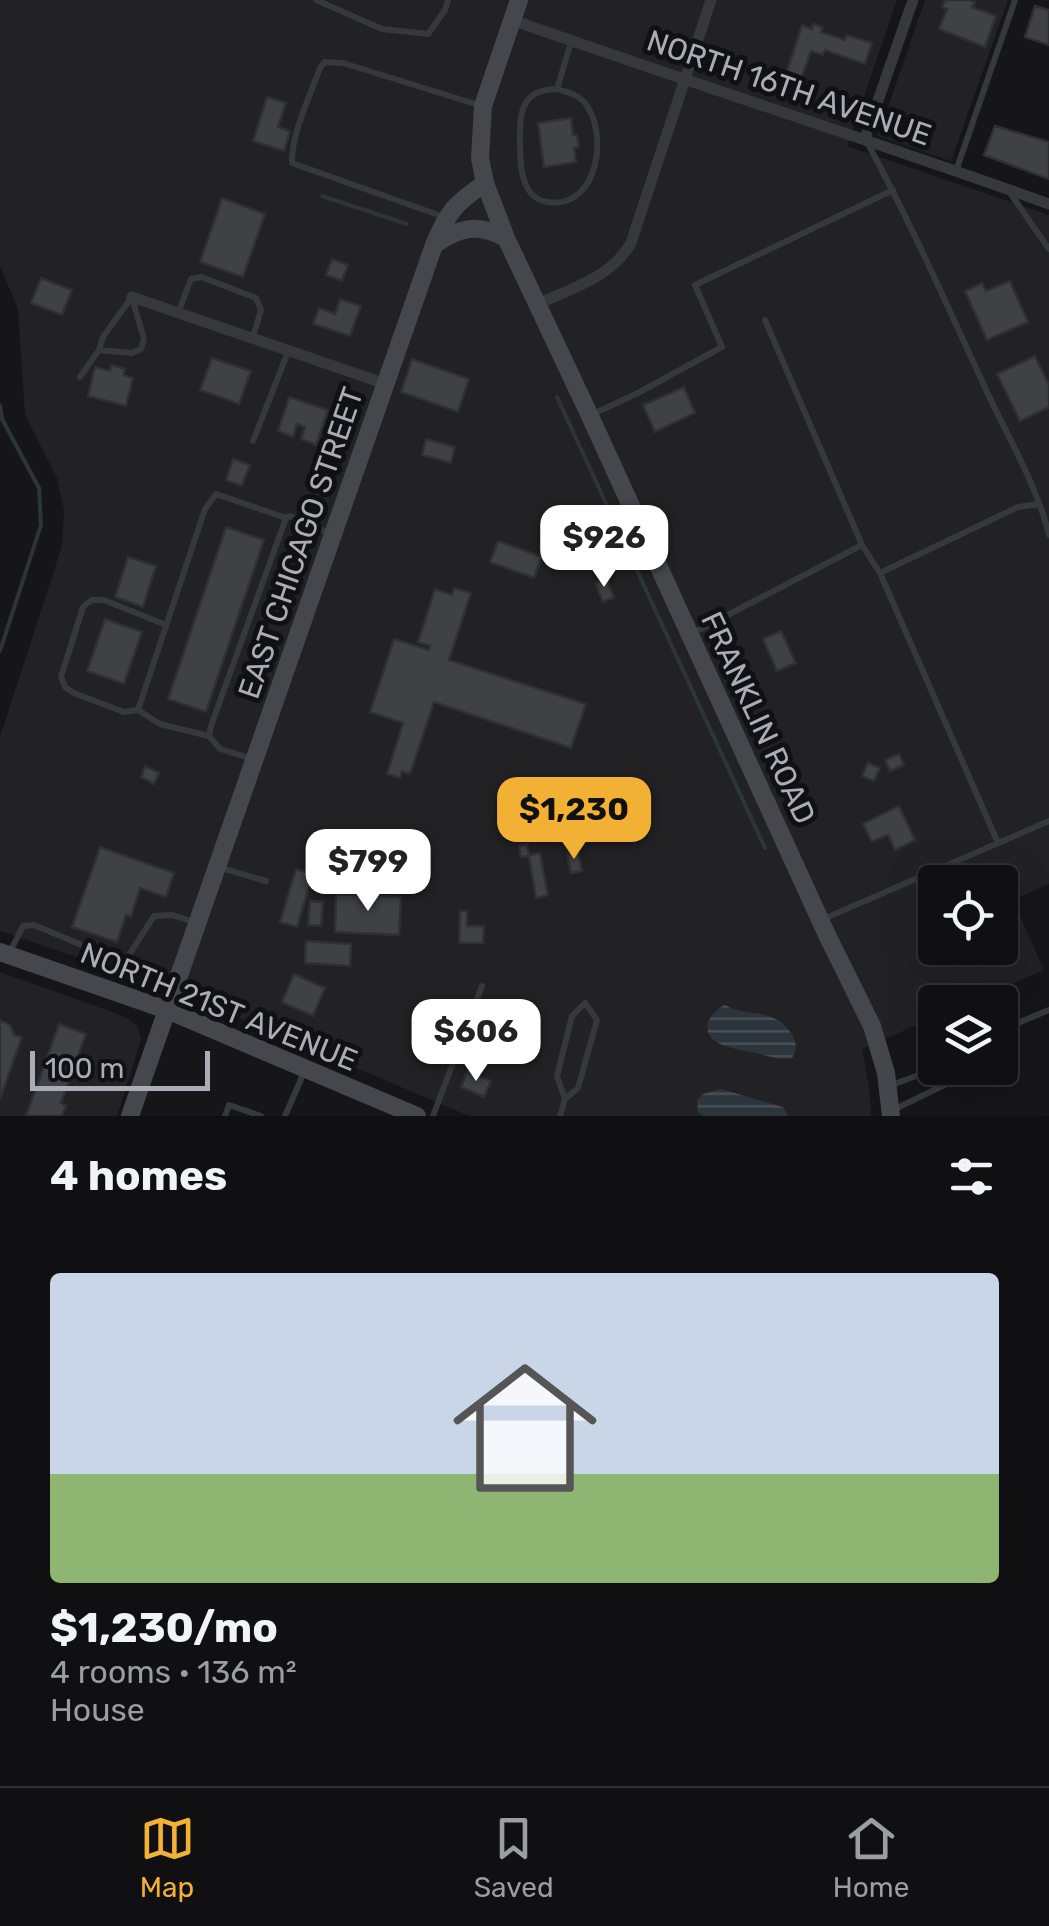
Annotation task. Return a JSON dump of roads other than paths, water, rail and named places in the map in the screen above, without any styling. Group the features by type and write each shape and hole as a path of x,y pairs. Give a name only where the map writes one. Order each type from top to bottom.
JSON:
{"street":[{"path":"538,304 608,271 622,259 631,243 712,0"},
{"path":"864,138 913,0"},
{"path":"485,182 480,158 483,106 513,6"},
{"name":"NORTH 16TH AVENUE","path":"513,6 571,40 1049,204"},
{"name":"EAST CHICAGO STREET","path":"130,1116 434,245 445,217 485,182"},
{"name":"FRANKLIN ROAD","path":"485,182 506,238 872,1026 881,1053 891,1114"},
{"path":"434,245 460,230 491,230 506,238"},
{"path":"132,297 386,384"},
{"name":"NORTH 21ST AVENUE","path":"4,954 167,1010 417,1116"}],"lane":[{"path":"316,0 382,29 428,34 448,0"},
{"path":"956,171 1015,0"},
{"path":"557,89 571,40"},
{"path":"445,217 292,163 296,136 320,68 326,62 342,63 483,106"},
{"path":"544,89 557,89 582,98 589,108 594,122 594,170 590,182 574,198 545,202 534,197 520,170 519,118 532,95 544,89"},
{"path":"864,138 893,190 1039,504 1049,535"},
{"path":"1008,189 1049,250"},
{"path":"590,416 722,347 695,284 893,190"},
{"path":"178,313 191,279 202,276 256,298 261,310 252,338"},
{"path":"80,378 132,297"},
{"path":"99,350 132,353 141,349 144,340 132,297"},
{"path":"765,320 998,843"},
{"path":"253,441 288,350"},
{"path":"138,710 204,509 216,494 286,518 290,516 333,535"},
{"path":"880,573 1018,507 1039,504"},
{"path":"209,736 286,518"},
{"path":"690,635 862,545"},
{"path":"166,625 104,600 92,600 84,607 61,677 65,688 124,712 138,710 160,724 209,736 220,749 254,760"},
{"path":"820,920 1049,821"},
{"path":"217,866 266,881"},
{"path":"4,954 24,926 34,925 114,959 129,955 154,916 172,914 197,922"},
{"path":"433,1116 482,986"},
{"path":"560,1116 566,1099 578,1088 597,1020 585,1003 572,1016 557,1076 566,1099"},
{"path":"1018,1023 1049,1010"},
{"path":"285,1116 306,1069"},
{"path":"888,1086 918,1075"},
{"path":"891,1114 946,1085"},
{"path":"225,1116 229,1105 262,1116"}],"waterway":[{"path":"322,196 407,224"},
{"path":"557,397 765,848"},
{"path":"0,405 2,419 39,488 41,525 0,651"}]}
